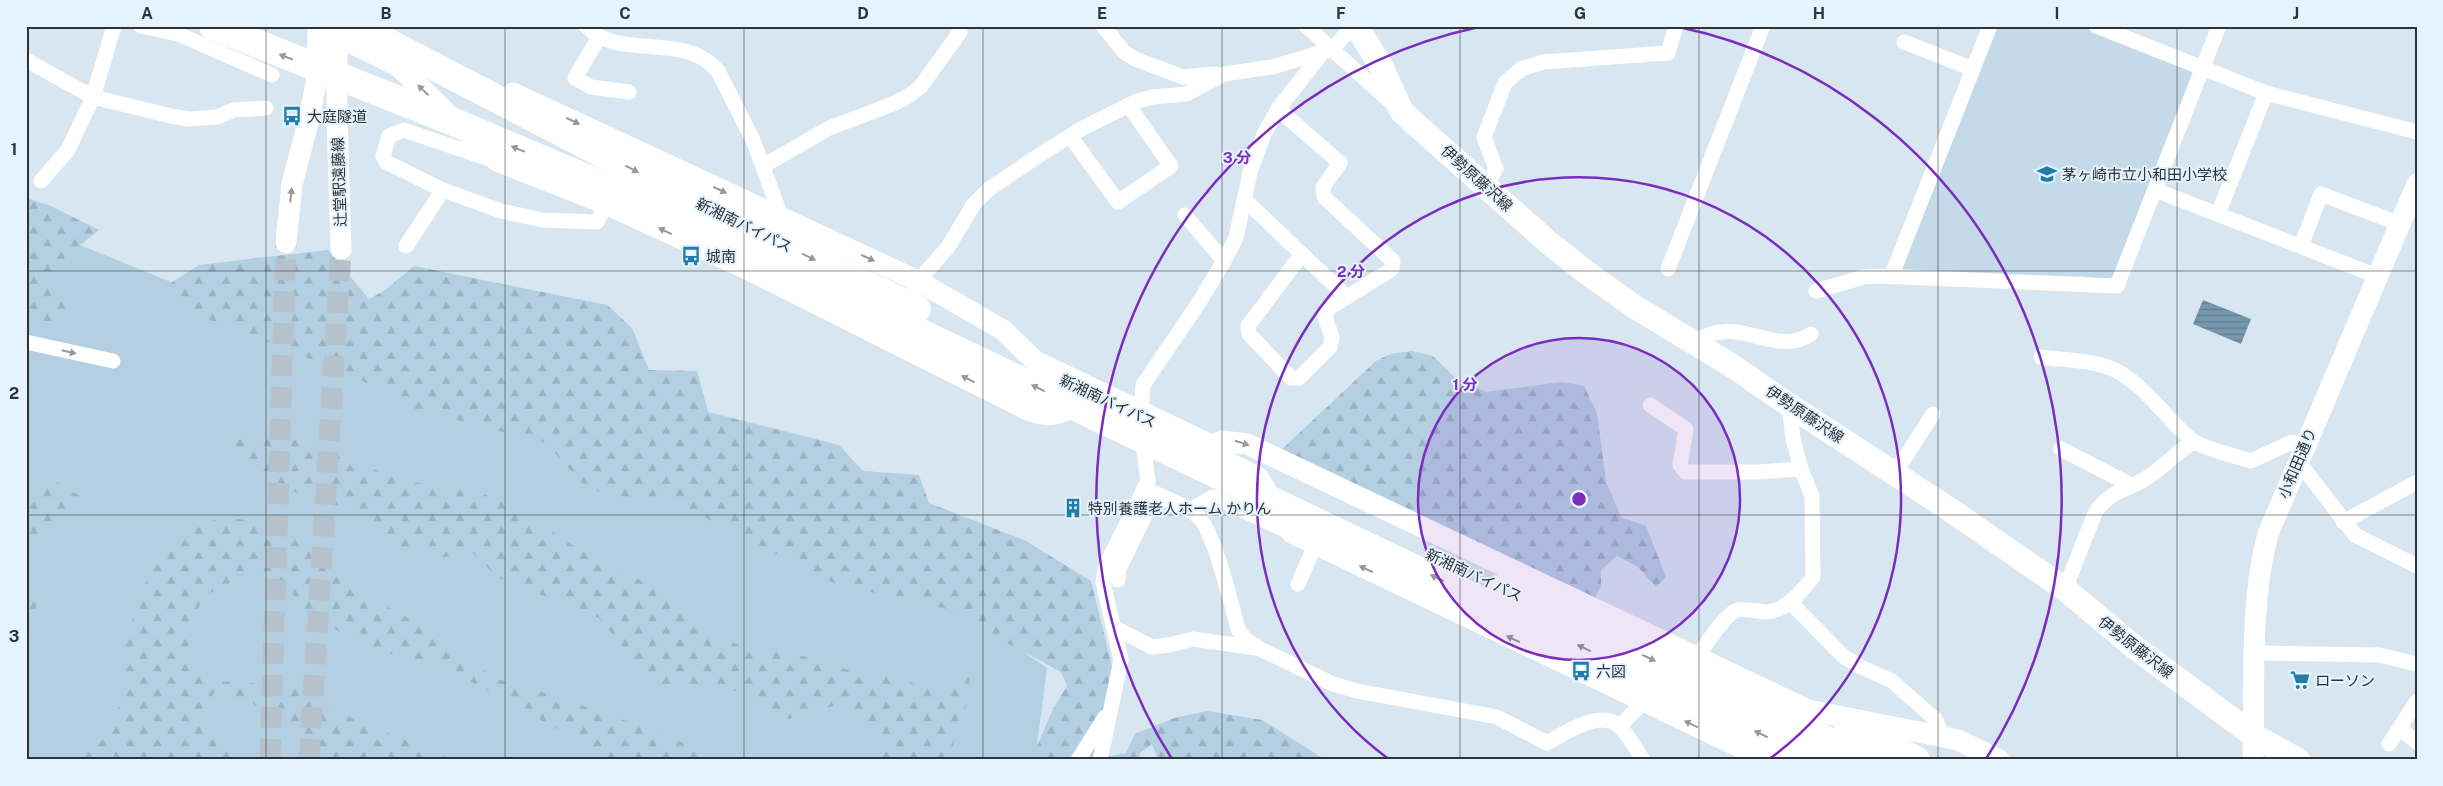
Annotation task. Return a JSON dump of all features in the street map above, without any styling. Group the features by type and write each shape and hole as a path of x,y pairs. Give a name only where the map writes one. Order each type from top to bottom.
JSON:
{"highway":[{"name":"新湘南バイパス","path":"213,26 461,125 676,216 1811,752 1869,760"},
{"name":"新湘南バイパス","path":"343,30 964,332 1689,677 1811,752"},
{"path":"1811,752 1884,744 1916,760"}],"main road":[{"name":"伊勢原藤沢線","path":"1356,26 1381,66 1402,112 1549,243 1587,273 1635,307 1763,386 1789,405 1895,473 2065,589 2133,646 2253,735 2298,760"}],"street":[{"path":"41,180 68,150 93,97 114,26"},
{"path":"141,26 178,34 272,75"},
{"path":"286,243 292,184 309,119 316,78 318,26 343,30 398,66 497,161"},
{"path":"586,26 599,37 627,44 675,48 698,54 711,63 718,71 746,126 782,219"},
{"path":"1103,26 1124,52 1169,73 1183,77 1272,67 1327,51"},
{"path":"1306,26 1327,51 1402,112"},
{"path":"1100,760 1110,709 1118,682 1121,660 1103,582 1106,565 1148,480 1140,417 1143,385 1198,304 1236,238 1256,153 1278,109 1327,51 1352,26"},
{"path":"1486,186 1496,169 1484,137 1505,83 1511,76 1521,69 1543,62 1668,53 1676,26"},
{"path":"1668,268 1763,26"},
{"path":"1891,276 1990,26"},
{"path":"2096,26 2266,93 2417,132"},
{"path":"1816,291 1864,277 1891,276 2117,286 2218,26"},
{"name":"辻堂駅遠藤線","path":"341,249 336,119 343,30"},
{"path":"763,166 829,128 893,104 910,94 921,86 960,32"},
{"path":"599,37 575,78 591,87 628,92"},
{"path":"1904,42 1973,69"},
{"path":"26,60 93,97 189,119 217,117 234,110 266,108"},
{"path":"398,66 444,61 918,282 1003,330 1035,361 1258,478 1292,533"},
{"path":"895,342 918,282 948,247 969,212 982,196 1035,158 1070,136 1129,106 1146,98 1186,94 1224,74 1241,71"},
{"path":"2218,214 2266,93"},
{"path":"1070,136 1118,202 1171,166 1129,106"},
{"path":"1278,109 1340,163 1323,187 1324,197 1393,261 1392,269 1328,309 1325,317 1332,337 1330,347 1299,378 1291,378 1249,334 1248,326 1302,254"},
{"path":"606,204 597,222 543,220 500,211 443,190 386,162 383,156 389,136 404,130 497,161 606,204 895,342 1043,416 1051,416 1092,399 1211,445 1222,441 1247,444 1808,710 1958,740 1998,760"},
{"name":"小和田通り","path":"2253,760 2258,592 2263,554 2275,516 2417,184"},
{"path":"406,246 443,190"},
{"path":"2155,190 2378,276"},
{"path":"2300,246 2321,194 2400,224"},
{"path":"1245,200 1347,297"},
{"path":"732,263 760,209"},
{"path":"1185,216 1224,261"},
{"path":"1694,343 1718,331 1743,333 1788,343 1800,341 1811,334"},
{"path":"26,342 112,361"},
{"path":"2041,357 2100,365 2124,376 2164,411 2194,442 2251,461 2292,442 2302,454 2343,522 2355,535 2417,566"},
{"path":"1650,405 1686,429 1680,465 1686,472 1758,472 1801,469"},
{"path":"1697,657 1729,615 1738,610 1768,612 1790,602 1813,576 1812,496 1801,469 1793,439 1789,405"},
{"path":"1895,473 1934,414"},
{"path":"2065,589 2095,513 2108,496 2145,479 2194,442"},
{"path":"2062,449 2131,485"},
{"path":"1266,490 1284,462"},
{"path":"2343,522 2417,482"},
{"path":"1144,488 1190,510 1201,519 1210,535 1238,629 1245,639 1260,649 1333,684 1357,691 1497,717 1547,743 1579,726 1593,721 1609,721 1620,726 1643,760"},
{"path":"1190,510 1213,497 1767,760"},
{"path":"1118,580 1118,571 1149,507 1166,499"},
{"path":"1298,584 1315,545"},
{"path":"1790,602 1843,656 1861,667 1892,681 1935,719 1944,737"},
{"path":"1115,628 1152,647 1193,639 1260,649"},
{"path":"2256,653 2379,655 2417,664"},
{"path":"1620,726 1644,701"},
{"path":"2390,744 2417,701"},
{"path":"1078,760 1110,709"},
{"path":"2400,729 2417,742"}],"shaded area":[{"name":"茅ヶ崎市立小和田小学校","path":"1997,26 2081,26 2190,69 2193,76 2113,276 2106,279 2079,276 1902,274 1901,271"},
{"path":"2203,300 2251,319 2241,344 2193,324"}],"green space":[{"path":"26,198 51,206 99,230 64,258 51,296 75,310 62,321 26,321"},
{"path":"26,223 694,495 918,579 1047,668 1035,760 26,760"},
{"path":"328,250 369,299 384,291 414,266 607,305 632,328 649,370 697,371 708,412 839,445 863,471 919,475 929,503 1026,541 1091,581 1113,670 1093,759 1126,753 1135,734 1174,718 1207,711 1262,720 1326,760 1158,760 1152,744 1140,753 1140,760 1031,760 1052,711 1067,686 1061,672 943,608 835,584 667,498 613,499 582,483 546,443 410,408 384,390 252,335 212,321 160,290 199,265"},
{"path":"1412,351 1433,356 1453,376 1486,392 1562,382 1584,386 1597,413 1606,482 1621,517 1646,526 1666,577 1656,587 1638,567 1617,556 1601,570 1601,586 1593,601 1281,450 1376,361 1390,354"},
{"path":"231,433 309,442 403,481 474,490 519,509 580,550 640,580 727,642 806,657 858,673 892,675 933,691 970,672 968,701 948,760 882,760 881,741 844,703 789,719 729,688 655,686 599,618 497,577 472,552 439,558 394,544 349,507 317,503 275,481 226,443"},
{"path":"46,473 65,488 79,495 80,503 71,514 26,555 26,504"},
{"path":"230,517 254,522 314,541 355,590 430,629 497,679 528,687 673,737 712,760 614,760 444,667 364,647 305,611 285,583 246,574 203,597 190,628 189,653 218,682 237,681 300,690 347,716 454,760 321,760 250,701 214,693 202,715 219,748 255,760 78,760 125,700 120,659 143,587 166,548 207,522"},
{"path":"38,589 44,594 26,624 26,600"}],"tunnel":[{"path":"270,760 286,243"},
{"path":"309,760 341,249"}],"place":[{"name":"大庭隧道","path":"292,116"},
{"name":"茅ヶ崎市立小和田小学校","path":"2047,174"},
{"name":"城南","path":"691,256"},
{"name":"特別養護老人ホーム かりん","path":"1073,508"},
{"name":"六図","path":"1581,671"},
{"name":"ローソン","path":"2300,680"}]}
